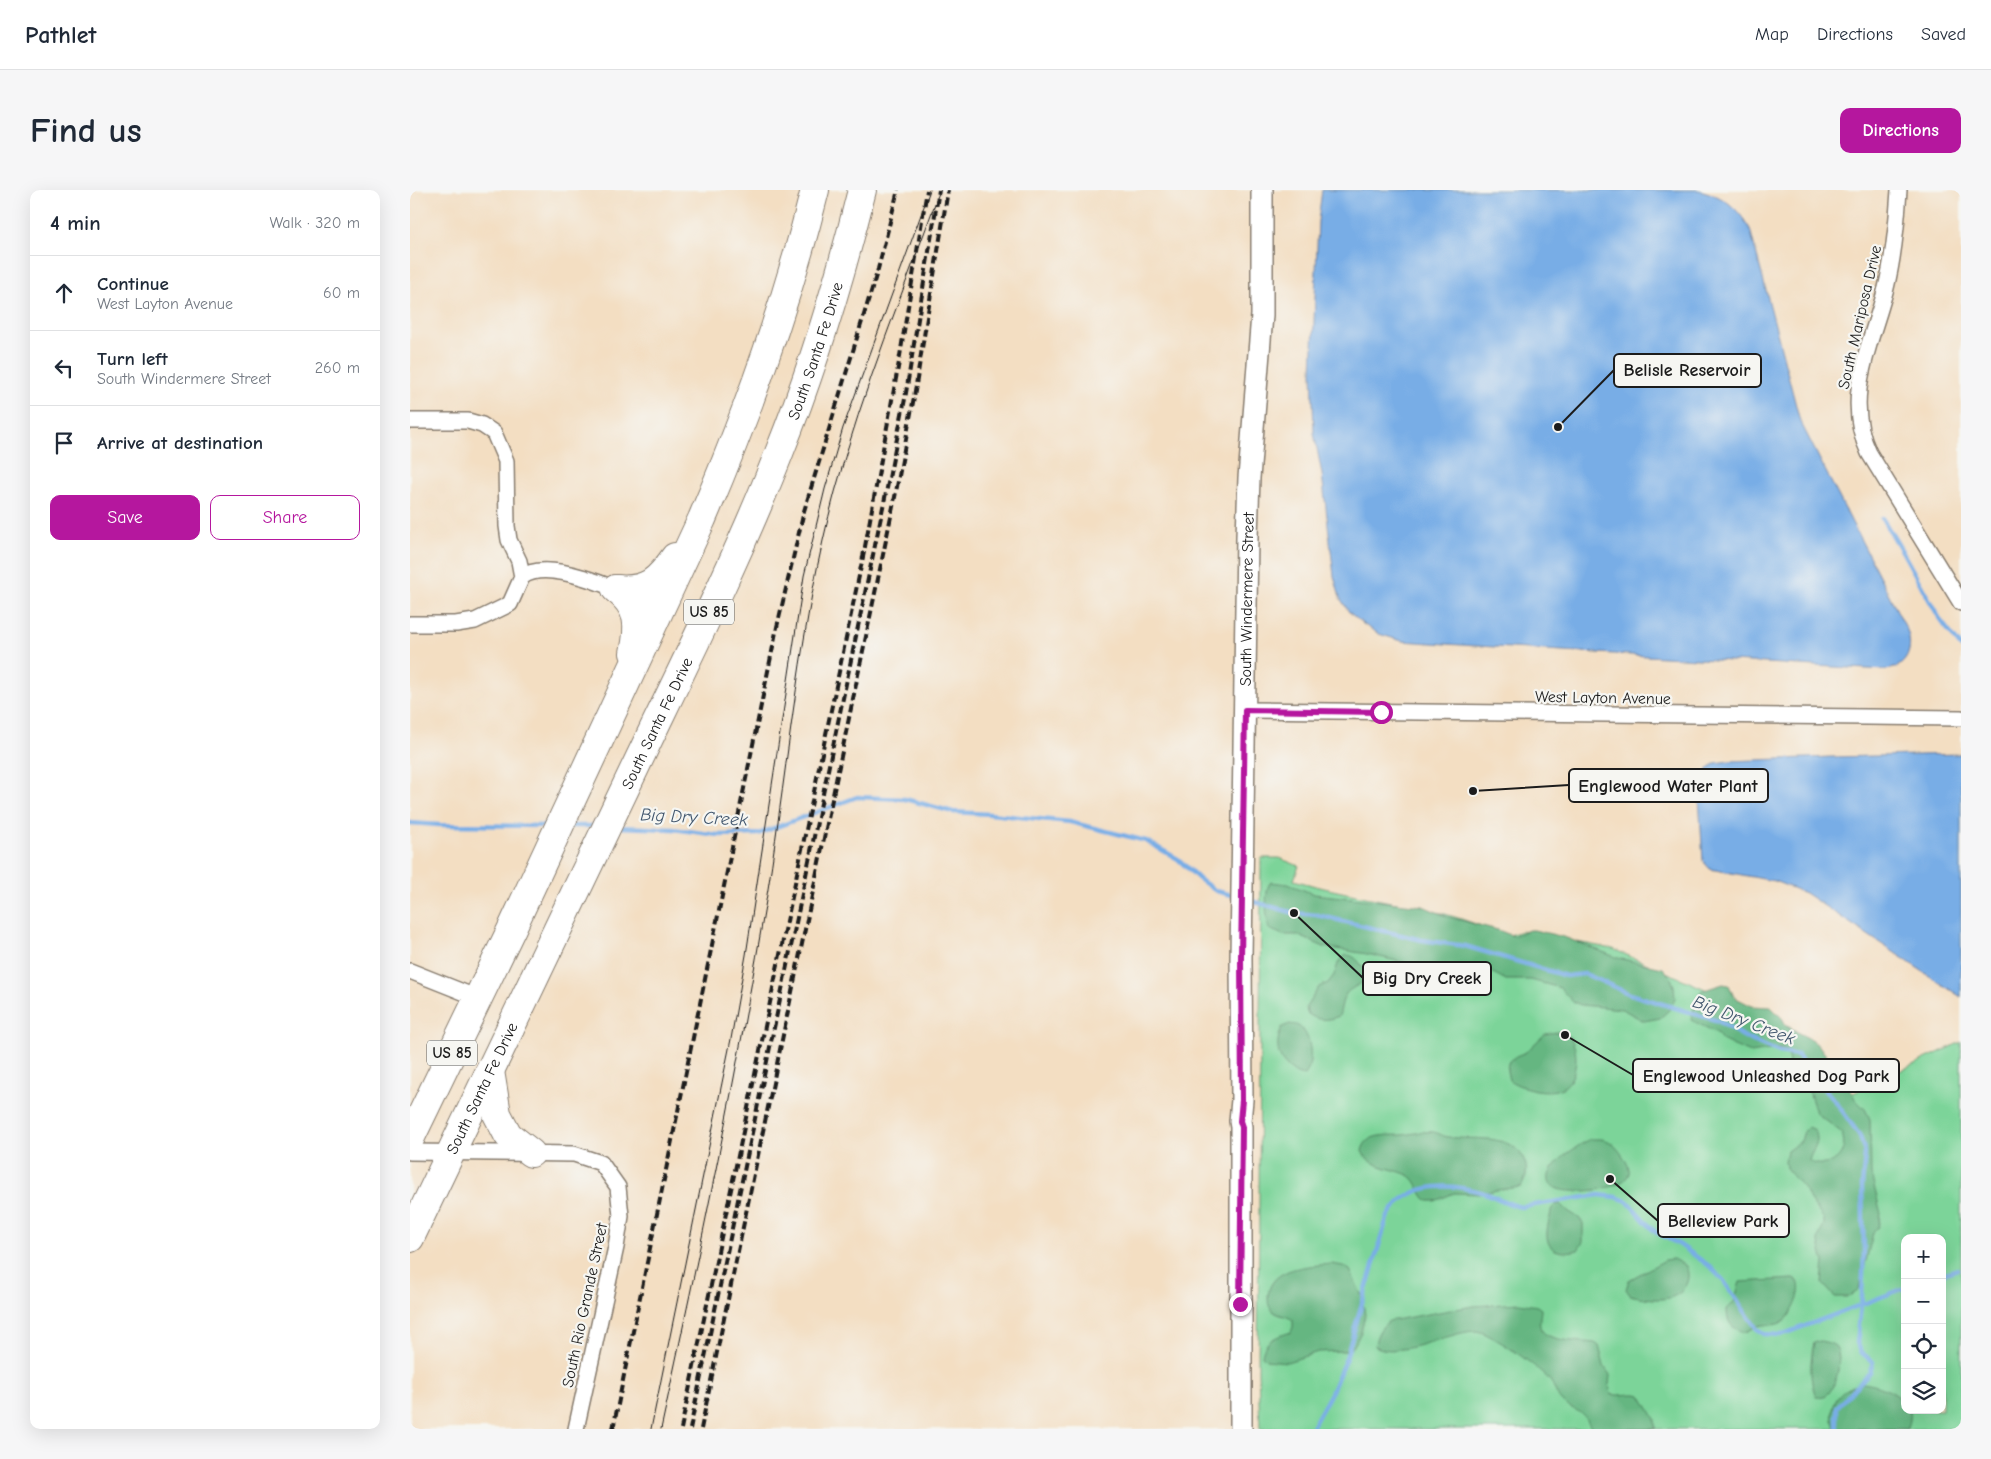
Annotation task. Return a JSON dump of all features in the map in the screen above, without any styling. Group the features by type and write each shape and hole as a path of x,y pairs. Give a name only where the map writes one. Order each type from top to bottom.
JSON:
{"highway":[{"name":"US 85","path":"410,1139 702,519 728,458 773,337 815,190"},
{"name":"South Santa Fe Drive","path":"410,1238 604,836 743,538 779,453 810,369 833,298 862,190"},
{"path":"616,589 642,588 661,576 702,519"},
{"path":"616,589 631,604 637,622 636,646 630,674"},
{"path":"490,1071 497,1114 508,1135 531,1153"}],"street":[{"name":"South Windermere Street","path":"1241,1429 1241,958 1248,508 1262,315 1262,190"},
{"name":"South Mariposa Drive","path":"1899,190 1895,240 1890,271 1858,385 1858,417 1869,454 1961,603"},
{"path":"410,421 468,421 494,433 506,461 507,526 509,540 519,561 522,577"},
{"path":"410,624 456,624 474,621 510,604 522,577 539,571 554,571 580,576 616,589 661,609"},
{"name":"West Layton Avenue","path":"1245,710 1961,718"},
{"path":"410,971 478,998"},
{"path":"410,1152 531,1153"},
{"name":"South Rio Grande Street","path":"531,1153 574,1154 601,1163 618,1187 620,1216 616,1247 576,1429"}],"green space":[{"path":"1261,858 1279,858 1299,866 1294,880 1445,914 1507,936 1521,931 1613,949 1779,1021 1796,1031 1811,1043 1849,1095 1961,1042 1961,1429 1260,1429 1258,1372"},
{"path":"1271,882 1288,884 1314,894 1423,906 1448,917 1498,930 1513,936 1534,930 1564,937 1618,958 1663,968 1670,976 1674,986 1675,999 1670,1009 1660,1018 1644,1021 1622,1009 1581,1005 1573,1002 1560,988 1531,980 1506,980 1493,973 1484,971 1427,968 1367,954 1324,947 1297,935 1283,935 1269,929 1266,897"},
{"path":"1346,955 1356,959 1365,971 1365,980 1346,994 1339,1016 1322,1019 1311,1016 1307,1013 1306,1007 1319,987 1328,983 1334,975 1339,961"},
{"path":"1723,984 1729,985 1734,997 1752,1006 1771,1007 1782,1018 1787,1027 1812,1040 1820,1047 1844,1077 1855,1099 1865,1109 1870,1119 1871,1174 1881,1214 1878,1227 1873,1233 1859,1289 1848,1297 1835,1297 1822,1283 1824,1262 1818,1239 1824,1219 1811,1202 1806,1191 1786,1168 1785,1161 1787,1151 1801,1141 1804,1131 1809,1127 1815,1130 1817,1143 1809,1161 1816,1164 1824,1164 1836,1159 1841,1154 1843,1147 1844,1140 1841,1132 1816,1113 1808,1088 1797,1080 1789,1070 1788,1052 1783,1049 1776,1049 1751,1053 1722,1040 1717,1033 1691,1020 1696,1000 1701,991"},
{"path":"1290,1024 1296,1025 1303,1030 1309,1042 1310,1064 1305,1075 1296,1074 1286,1066 1278,1050 1278,1039 1282,1027"},
{"path":"1562,1031 1573,1043 1575,1051 1575,1069 1568,1084 1556,1090 1542,1091 1527,1088 1509,1080 1508,1063 1516,1056 1526,1052 1545,1034"},
{"path":"1434,1132 1447,1137 1491,1139 1512,1146 1519,1152 1526,1165 1523,1184 1521,1187 1479,1194 1454,1193 1435,1201 1428,1201 1413,1178 1370,1161 1362,1151 1368,1141 1378,1136"},
{"path":"1591,1139 1605,1140 1616,1147 1628,1165 1629,1173 1625,1179 1609,1187 1586,1191 1558,1189 1550,1183 1549,1176 1559,1161"},
{"path":"1561,1204 1583,1223 1583,1242 1578,1250 1560,1251 1550,1246 1548,1241 1547,1234 1551,1210 1556,1205"},
{"path":"1673,1259 1686,1266 1688,1272 1687,1282 1679,1293 1659,1299 1630,1295 1626,1289 1629,1280 1665,1260"},
{"path":"1332,1264 1343,1266 1350,1270 1362,1296 1365,1315 1361,1332 1355,1344 1351,1349 1318,1352 1287,1362 1266,1360 1262,1356 1268,1342 1291,1332 1293,1327 1293,1320 1274,1312 1270,1307 1268,1296 1270,1286 1283,1273 1303,1267"},
{"path":"1794,1279 1798,1281 1798,1296 1794,1307 1785,1320 1774,1325 1761,1325 1744,1332 1736,1329 1731,1324 1727,1309 1734,1302 1740,1282"},
{"path":"1519,1303 1537,1306 1541,1309 1540,1327 1544,1333 1557,1339 1595,1343 1599,1346 1604,1366 1610,1375 1609,1385 1611,1394 1641,1395 1655,1419 1655,1429 1592,1429 1582,1414 1562,1402 1546,1376 1515,1352 1482,1332 1464,1333 1397,1350 1375,1346 1379,1332 1389,1321 1473,1306"},
{"path":"1820,1341 1835,1346 1838,1351 1839,1365 1832,1388 1824,1396 1816,1396 1812,1384 1812,1356 1814,1343"},
{"path":"1862,1383 1874,1385 1895,1394 1901,1399 1901,1414 1910,1414 1907,1429 1835,1429 1833,1420 1834,1405 1841,1394"}],"water":[{"path":"1322,190 1699,190 1708,192 1729,203 1740,214 1750,229 1800,421 1907,630 1910,644 1907,657 1903,662 1892,669 1884,670 1402,641 1379,634 1363,624 1349,612 1340,598 1334,576 1322,474 1314,433 1312,373 1318,221"},
{"path":"1961,754 1961,997 1805,893 1774,881 1710,869 1703,861 1699,798 1704,777 1709,768 1715,763 1831,757"}],"waterway":[{"path":"1882,518 1941,621 1961,647"},
{"name":"Big Dry Creek","path":"618,827 673,829 718,835 758,834 857,797 905,799 953,812 1070,822 1146,841 1178,859 1199,879 1216,891 1236,896"},
{"name":"Big Dry Creek","path":"410,823 550,826"},
{"name":"Big Dry Creek","path":"570,826 597,826"},
{"name":"Big Dry Creek","path":"1248,900 1294,913 1317,915 1422,940 1465,946 1566,976 1585,974 1630,994 1718,1021 1748,1039 1779,1052 1798,1055 1816,1080 1836,1102 1860,1136 1865,1153 1862,1186 1864,1250 1857,1343 1862,1353 1873,1362 1870,1372 1837,1407 1837,1429"},
{"path":"1311,1429 1331,1393 1346,1358 1387,1218 1395,1206 1405,1198 1428,1188 1454,1187 1467,1189 1521,1207 1599,1195 1616,1197 1627,1201 1654,1231 1680,1245 1708,1265 1723,1280 1757,1329 1764,1334 1781,1335 1901,1290"},
{"path":"1946,1273 1958,1269"}],"tram line":[{"path":"651,1429 731,1039 746,955 804,576 825,489 843,428 930,190"},
{"path":"661,1429 744,1025 768,889 804,640 823,541 835,492 858,415 940,190"}],"railway":[{"path":"613,1429 777,627 804,511 878,269 898,190"},
{"path":"681,1429 864,552 899,362 927,190"},
{"path":"690,1429 905,399 939,190"},
{"path":"701,1429 895,497 914,397 948,190"}],"place":[{"name":"Belisle Reservoir","path":"1558,427"},
{"name":"Englewood Water Plant","path":"1473,791"},
{"name":"Big Dry Creek","path":"1294,913"},
{"name":"Englewood Unleashed Dog Park","path":"1565,1035"},
{"name":"Belleview Park","path":"1610,1179"}],"route":[{"path":"1240,1304 1241,958 1245,710 1381,712"}]}
